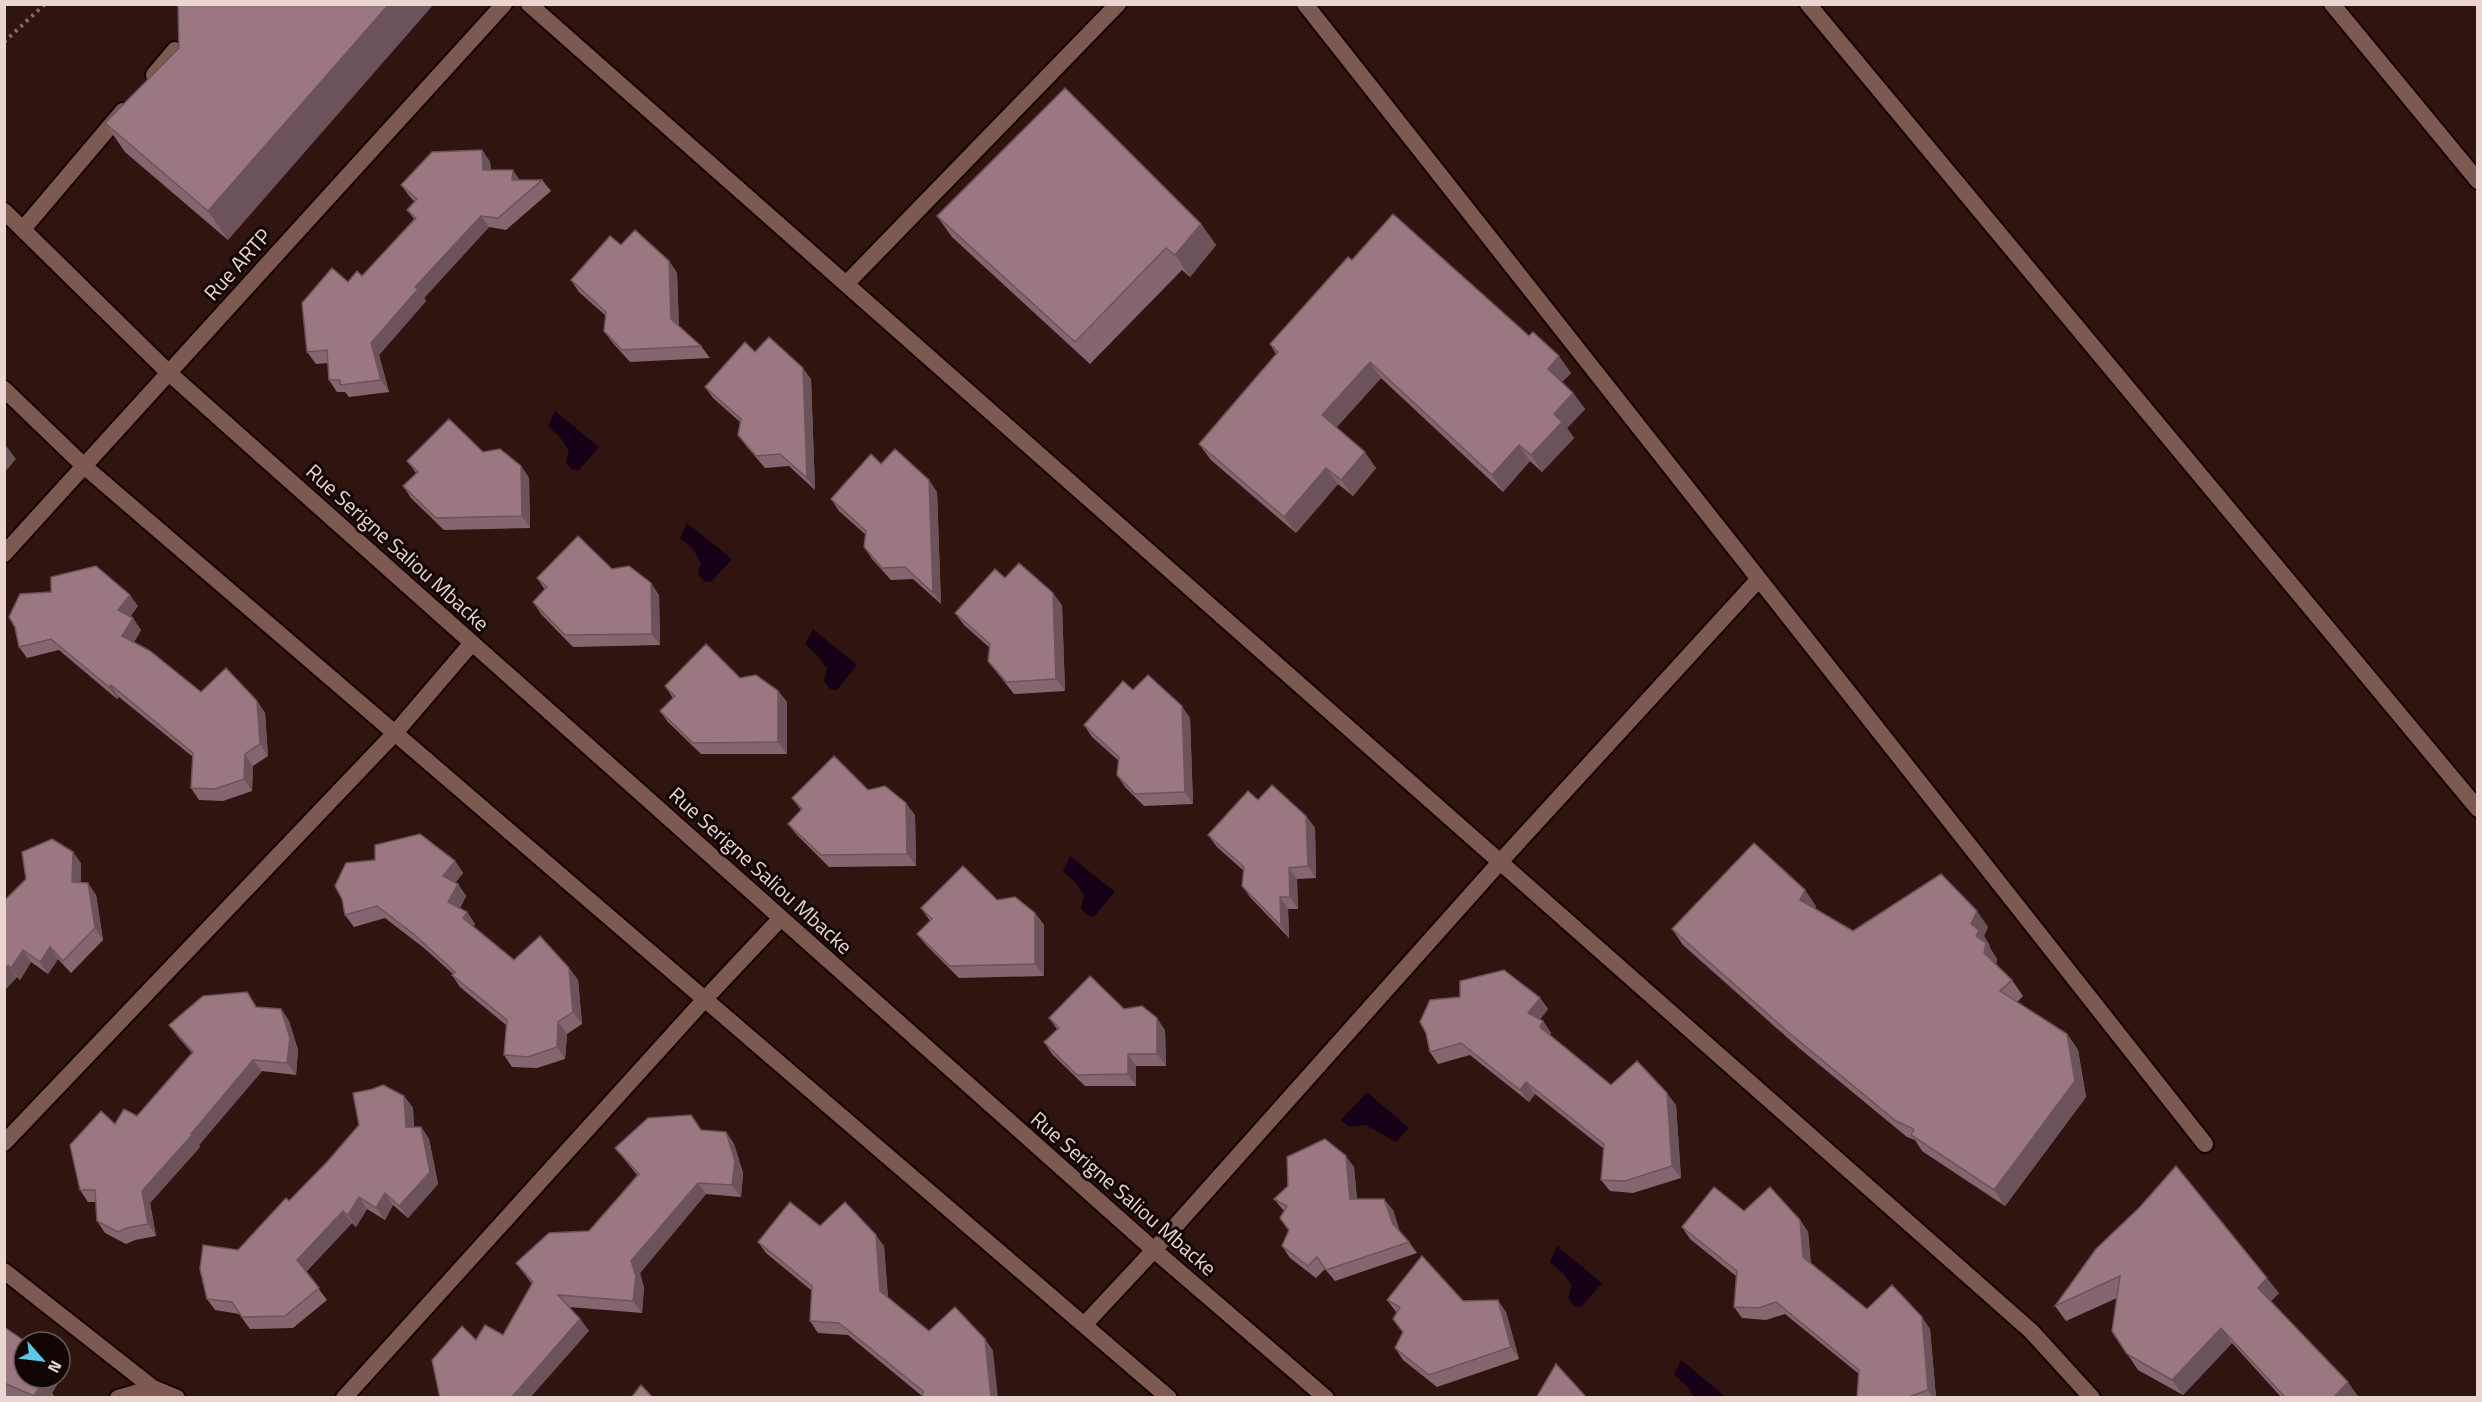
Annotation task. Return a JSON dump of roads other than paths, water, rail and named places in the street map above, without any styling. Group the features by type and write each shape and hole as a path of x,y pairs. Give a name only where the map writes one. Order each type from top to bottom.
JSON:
{"street":[{"name":"Rue ARTP","path":"4,554 504,4"},
{"path":"529,4 2031,1331 2092,1398"},
{"path":"846,284 1118,4"},
{"path":"1305,4 2205,1144"},
{"path":"1808,4 2478,809"},
{"path":"2332,4 2478,181"},
{"path":"23,229 175,50"},
{"name":"Rue Serigne Saliou Mbacke","path":"4,211 169,373 1154,1250 1326,1398"},
{"path":"4,389 84,466 1169,1398"},
{"path":"1084,1325 1154,1250 1500,862 1759,579"},
{"path":"4,1143 395,733 472,643"},
{"path":"344,1398 705,999 782,918"},
{"path":"4,1271 153,1388 177,1398"},
{"path":"118,1398 153,1388"}]}
